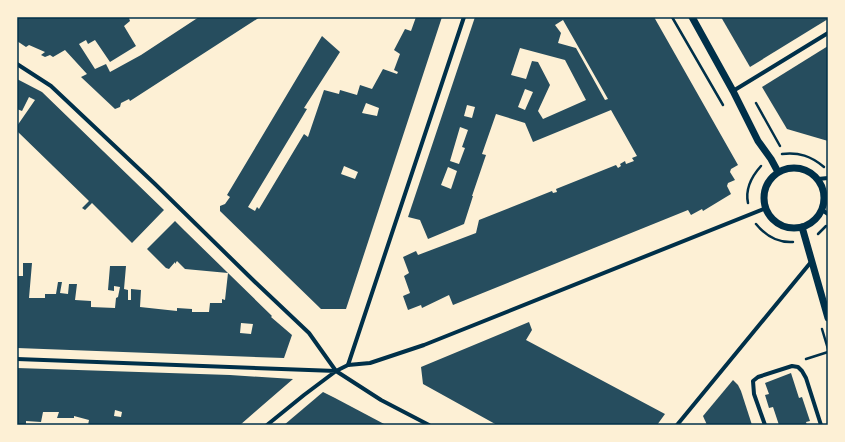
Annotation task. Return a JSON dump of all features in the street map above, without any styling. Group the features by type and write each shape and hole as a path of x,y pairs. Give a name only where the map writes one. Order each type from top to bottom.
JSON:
{"street":[{"path":"348,365 464,17"},
{"path":"692,17 733,91 758,141 778,172"},
{"path":"733,91 828,33"},
{"path":"17,64 52,86 310,333 336,371 381,400 429,425"},
{"path":"788,168 799,168 810,172 818,179 823,189 825,212 814,221 802,227 791,228 780,225 772,218 766,208 764,195 768,182 778,172 788,168"},
{"path":"818,179 828,178"},
{"path":"267,425 304,394 336,371 348,365 370,362 424,345 766,208"},
{"path":"802,227 828,318"},
{"path":"676,425 811,262"},
{"path":"17,359 296,371 336,371"},
{"path":"765,425 754,394 753,382 758,377 792,366 798,367 806,378 821,425"}],"path":[{"path":"672,17 724,107"},
{"path":"798,367 808,358 828,352"}],"building":[{"path":"17,17 131,17 129,18 130,21 124,26 136,46 110,62 95,40 88,44 86,40 79,44 95,69 106,64 110,72 141,55 199,17 260,17 130,101 129,99 121,103 120,107 115,109 81,77 87,74 65,50 53,57 50,55 45,57 41,55 45,52 29,45 26,47 17,41"},
{"path":"416,17 442,17 346,309 321,309 220,211 220,206 225,204 230,197 227,195 322,36 340,52 304,108 307,109 248,207 255,211 257,207 259,209 304,134 308,137 324,90 339,94 340,90 357,95 360,85 372,89 383,69 397,74 398,72 394,70 400,54 394,50 405,29 411,31","holes":["366,103 379,108 377,116 362,113","344,166 358,172 355,179 341,174"]},
{"path":"475,17 654,17 738,165 731,169 730,172 735,180 728,183 727,186 731,194 703,211 702,209 691,215 688,210 453,305 449,295 422,308 421,305 408,310 403,296 410,293 404,276 409,273 403,257 416,251 418,255 476,233 479,220 552,191 553,193 557,192 556,189 616,165 618,168 621,166 620,164 625,161 626,164 634,161 632,158 637,156 611,110 533,142 525,123 496,114 482,154 486,155 464,224 428,239 420,220 408,217","holes":["563,20 608,99 605,100 576,48 558,43 561,33 555,25","520,48 565,60 586,100 543,119 538,111 550,85 538,62 532,61 526,79 511,75","525,89 533,92 525,110 518,107","467,105 475,107 472,118 464,116","460,127 468,130 462,147 465,148 459,164 450,161","448,167 457,171 451,189 441,185"]},
{"path":"721,17 828,17 828,19 750,67"},
{"path":"828,46 828,141 787,129 762,87"},
{"path":"17,79 42,92 164,210 132,243 92,203 85,210 82,208 89,201 17,131 17,126 35,100 29,97 22,111 17,109"},
{"path":"175,221 228,273 185,269 177,261 169,269 166,268 147,249"},
{"path":"23,263 32,263 29,298 45,298 45,294 56,294 58,282 62,282 60,293 68,294 69,284 77,284 75,300 91,301 91,307 115,308 116,298 118,297 120,287 114,286 114,291 108,290 110,266 126,266 124,289 128,290 128,300 131,300 131,289 141,290 140,307 177,311 177,308 192,309 192,312 209,312 210,303 222,303 222,299 225,300 228,273 272,316 271,317 292,335 284,358 17,348 17,276 23,276","holes":["241,323 253,324 251,334 240,333"]},
{"path":"529,322 532,330 526,340 665,414 657,425 497,425 423,384 421,367"},
{"path":"17,368 230,375 293,379 240,425 88,425 89,420 74,416 74,418 57,418 59,412 43,412 41,422 26,421 26,425 17,425","holes":["115,410 122,412 121,417 114,416"]},
{"path":"791,373 799,398 802,397 810,421 806,422 807,425 779,425 773,407 769,408 765,395 769,394 765,383"},
{"path":"733,380 741,391 752,425 707,425 703,416"},
{"path":"323,392 335,398 386,425 284,425"}]}
